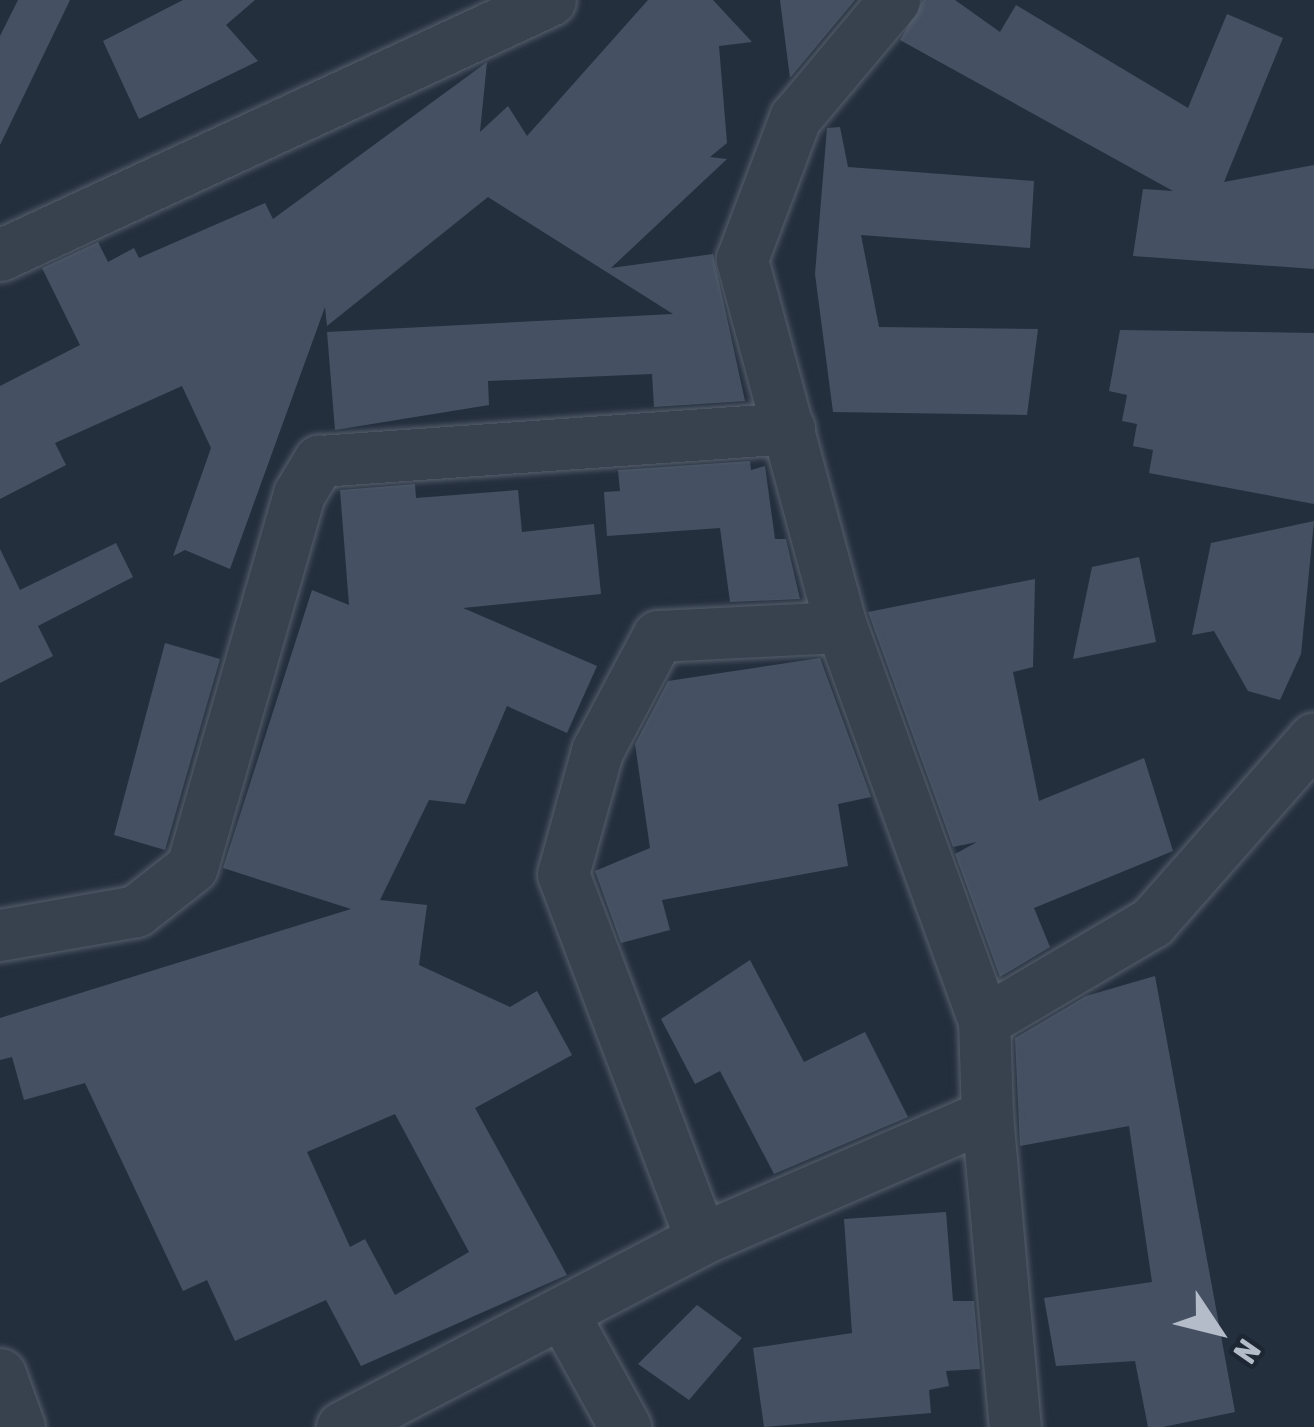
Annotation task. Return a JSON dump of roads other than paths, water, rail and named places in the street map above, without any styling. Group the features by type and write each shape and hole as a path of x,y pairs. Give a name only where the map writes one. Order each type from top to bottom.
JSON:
{"street":[{"path":"0,255 550,0"},
{"path":"894,0 795,118 742,260 841,627 984,1022 987,1115 1016,1427"},
{"path":"0,935 136,911 192,867 298,494 319,461 789,428"},
{"path":"701,1239 562,874 597,751 658,636 841,627"},
{"path":"984,1022 1152,922 1314,737"},
{"path":"343,1427 701,1239 987,1115"},
{"path":"563,1313 625,1427"},
{"path":"0,1375 19,1427"}]}
